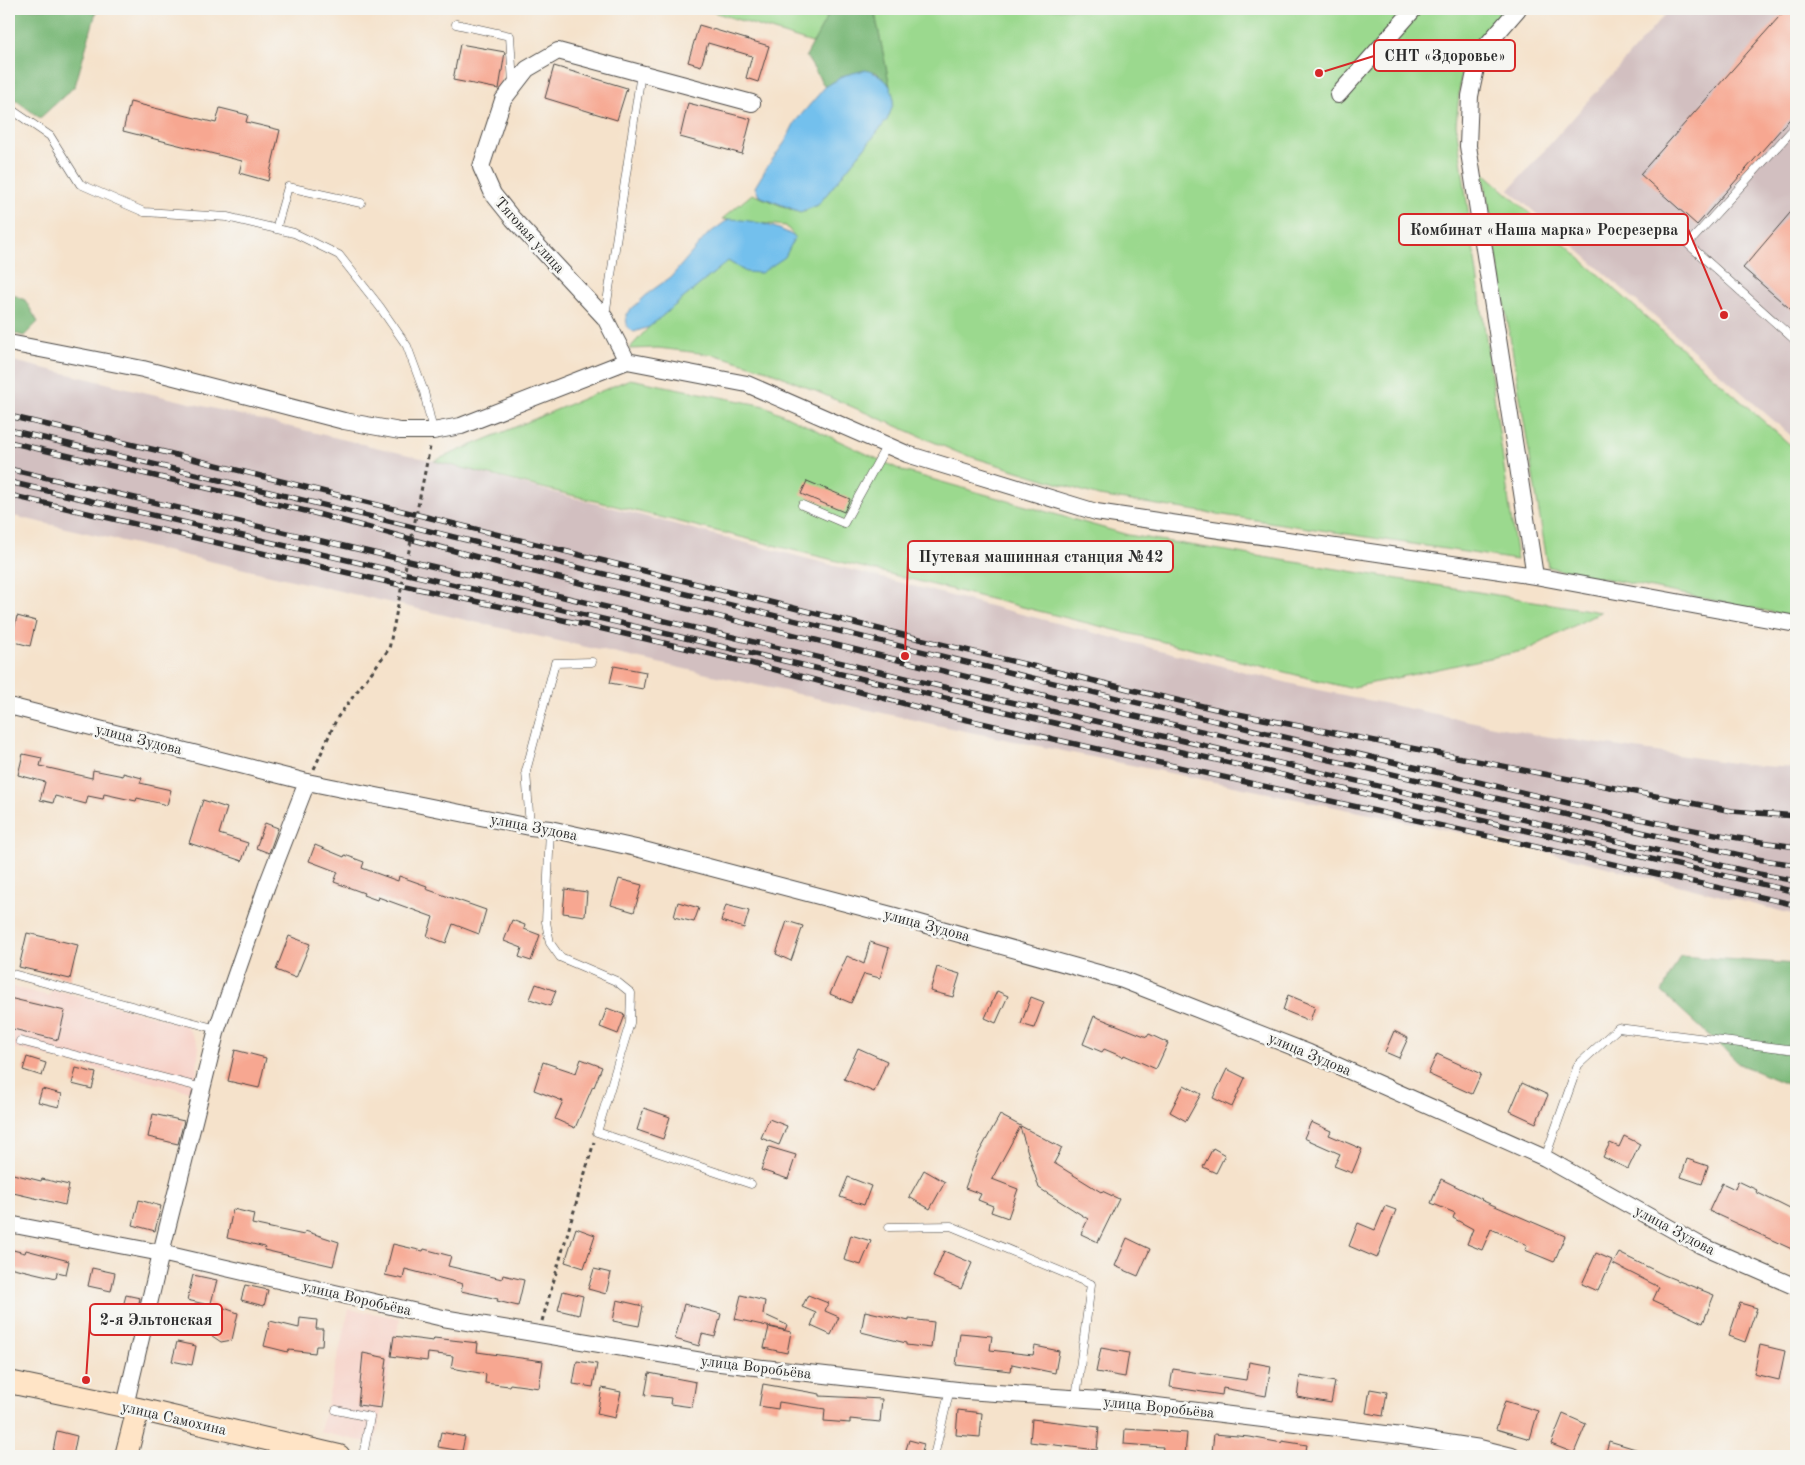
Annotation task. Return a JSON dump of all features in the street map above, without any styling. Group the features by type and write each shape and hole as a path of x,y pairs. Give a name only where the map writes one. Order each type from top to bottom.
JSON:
{"street":[{"path":"1338,95 1414,9"},
{"path":"1518,9 1479,54 1470,96 1468,146 1535,576"},
{"name":"Тяговая улица","path":"627,361 605,318 492,194 481,167 503,100 527,69 558,52 752,103"},
{"path":"9,343 143,369 344,421 400,431 433,431 461,426 627,361 747,384 907,454 1096,512 1535,576 1796,624"},
{"name":"улица Зудова","path":"9,706 307,782 530,827 550,829 645,850 895,916 1123,980 1310,1053 1545,1158 1700,1244 1796,1287"},
{"path":"126,1456 132,1407 161,1253 217,1029 267,886 307,782"},
{"name":"улица Воробьёва","path":"9,1224 161,1253 443,1318 702,1361 950,1389 1116,1401 1402,1436 1480,1448 1512,1456"},
{"name":"улица Самохина","path":"9,1382 132,1407 325,1455"}],"lane":[{"path":"456,24 510,36 513,87"},
{"path":"605,318 641,73"},
{"path":"9,108 50,136 80,184 144,212 227,217 294,233 339,255 380,307 407,346 424,392 433,431"},
{"path":"1796,126 1688,244 1796,340"},
{"path":"276,228 288,187 361,203"},
{"path":"802,505 844,522 887,445"},
{"path":"530,827 526,771 555,663 592,662"},
{"path":"550,829 546,922 550,943 560,956 616,981 631,993 630,1022 597,1132 751,1184"},
{"path":"9,973 217,1029"},
{"path":"1545,1158 1578,1066 1618,1028 1796,1050"},
{"path":"20,1041 203,1088"},
{"path":"889,1227 951,1226 1091,1284 1076,1398"},
{"path":"934,1456 950,1389"},
{"path":"336,1410 370,1417 363,1456"}],"path":[{"path":"307,782 337,718 389,649 433,431"},
{"path":"538,1334 597,1132"}],"shaded area":[{"path":"1670,9 1796,9 1796,440 1509,190"},
{"path":"9,360 434,461 1300,686 1537,735 1747,765 1796,768 1796,915 1516,844 941,726 492,626 9,515"},
{"path":"9,986 49,996 52,989 186,1025 199,1046 195,1093 9,1047"},
{"path":"349,1309 400,1318 375,1444 320,1432"}],"green space":[{"path":"9,9 97,9 75,86 40,118 9,95"},
{"path":"704,9 843,9 812,43"},
{"path":"835,9 874,9 890,86 876,72 845,75 825,87 806,56 828,15"},
{"path":"874,9 1504,9 1479,39 1462,66 1456,124 1517,560 1099,496 959,453 767,370 716,355 658,348 629,349 649,327 728,261 746,272 795,237 786,226 722,219 752,194 800,213 818,205 887,120 893,103"},
{"path":"1483,172 1796,450 1796,617 1548,567"},
{"path":"9,293 25,300 38,322 24,336 9,332"},
{"path":"630,379 765,406 903,471 1128,535 1601,612 1527,650 1349,688 434,461"},
{"path":"1680,956 1796,964 1796,1088 1741,1065 1662,992"}],"water":[{"path":"865,70 882,77 890,86 893,97 892,108 887,120 818,205 800,212 759,196 755,187 785,142 795,122 825,87 845,75"},
{"path":"729,219 763,224 780,229 795,237 785,257 761,273 746,272 728,261 649,327 634,332 627,327 626,314 651,291 671,277 707,235"}],"building":[{"path":"1786,9 1796,9 1796,112 1697,225 1640,174"},
{"path":"699,25 769,46 758,82 746,78 752,56 708,43 701,66 688,62"},
{"path":"460,44 505,52 499,89 453,80"},
{"path":"554,66 627,88 617,120 545,98"},
{"path":"130,102 216,123 220,108 248,115 246,122 280,130 268,181 239,173 242,161 123,131"},
{"path":"688,103 751,119 742,154 680,137"},
{"path":"1796,206 1796,314 1743,268"},
{"path":"807,481 850,499 844,512 801,494"},
{"path":"17,616 36,621 30,646 11,641"},
{"path":"614,666 646,672 643,689 610,683"},
{"path":"23,754 42,758 40,766 92,778 93,770 123,776 123,773 142,778 140,783 171,790 167,805 137,798 136,801 104,794 103,799 88,796 86,804 55,796 53,803 40,800 45,782 18,775"},
{"path":"203,800 227,808 219,834 248,843 242,861 189,843"},
{"path":"265,823 278,828 269,853 256,848"},
{"path":"315,845 344,857 345,855 364,862 362,868 398,881 399,876 427,886 426,889 486,910 479,934 453,924 446,943 427,936 433,917 378,897 377,900 334,882 338,872 309,861"},
{"path":"619,879 642,885 634,912 611,905"},
{"path":"565,889 587,892 585,916 563,913"},
{"path":"678,902 699,908 694,922 674,917"},
{"path":"726,905 749,911 744,928 721,921"},
{"path":"512,920 525,925 524,929 540,935 531,961 519,957 522,948 504,941"},
{"path":"787,921 803,926 791,961 776,954"},
{"path":"27,933 78,945 70,979 19,967"},
{"path":"289,936 310,944 296,978 276,970"},
{"path":"870,942 889,948 880,978 864,974 851,1003 830,994 847,956 864,964"},
{"path":"937,967 960,974 953,997 930,991"},
{"path":"536,984 556,991 550,1006 530,999"},
{"path":"997,991 1008,996 996,1023 985,1018"},
{"path":"1288,995 1315,1006 1310,1021 1283,1010"},
{"path":"1031,997 1044,1002 1034,1028 1021,1024"},
{"path":"9,998 65,1011 58,1040 9,1028"},
{"path":"607,1008 625,1015 618,1034 600,1027"},
{"path":"1094,1016 1147,1037 1149,1034 1168,1043 1156,1069 1124,1055 1123,1057 1104,1049 1102,1052 1083,1044"},
{"path":"1394,1031 1408,1038 1399,1058 1385,1052"},
{"path":"858,1048 887,1061 874,1092 844,1079"},
{"path":"235,1050 266,1058 259,1088 228,1081"},
{"path":"1437,1054 1481,1074 1472,1094 1428,1074"},
{"path":"27,1057 46,1063 42,1076 23,1070"},
{"path":"581,1059 602,1067 575,1128 555,1119 563,1101 534,1090 543,1062 576,1073"},
{"path":"76,1068 96,1073 92,1089 72,1084"},
{"path":"1227,1069 1245,1078 1232,1107 1213,1098"},
{"path":"1522,1083 1548,1095 1536,1123 1510,1111"},
{"path":"1184,1085 1201,1094 1186,1121 1170,1112"},
{"path":"42,1089 62,1094 59,1107 38,1102"},
{"path":"644,1108 670,1117 663,1139 637,1130"},
{"path":"153,1114 184,1121 178,1144 148,1137"},
{"path":"1000,1115 1062,1148 1054,1163 1101,1192 1119,1199 1098,1242 1081,1234 1088,1219 1039,1188 1020,1127 992,1179 1018,1189 1008,1218 991,1212 993,1206 978,1200 981,1194 965,1188 977,1156"},
{"path":"769,1119 787,1126 779,1145 761,1138"},
{"path":"1311,1122 1331,1131 1329,1135 1362,1149 1352,1173 1334,1166 1340,1154 1304,1138"},
{"path":"1624,1136 1640,1144 1628,1169 1603,1157 1610,1143 1619,1147"},
{"path":"769,1147 796,1155 788,1179 761,1170"},
{"path":"1213,1148 1225,1155 1216,1173 1203,1167"},
{"path":"1687,1159 1708,1166 1702,1184 1681,1177"},
{"path":"924,1170 945,1182 930,1209 909,1197"},
{"path":"9,1173 41,1181 42,1179 69,1185 65,1205 9,1192"},
{"path":"848,1177 871,1186 864,1205 840,1197"},
{"path":"1441,1179 1481,1200 1565,1236 1554,1262 1525,1250 1527,1245 1491,1229 1482,1250 1467,1244 1473,1229 1453,1218 1455,1213 1431,1203"},
{"path":"1738,1181 1796,1212 1796,1251 1709,1211 1722,1183 1735,1189"},
{"path":"139,1200 161,1206 155,1231 133,1225"},
{"path":"1385,1206 1396,1210 1377,1258 1349,1246 1358,1223 1375,1230"},
{"path":"233,1209 254,1214 252,1224 304,1235 305,1231 339,1242 333,1266 264,1250 265,1247 227,1238"},
{"path":"576,1228 595,1235 584,1268 565,1262"},
{"path":"851,1235 871,1241 861,1265 844,1260"},
{"path":"1127,1238 1150,1249 1138,1276 1115,1266"},
{"path":"393,1244 451,1256 448,1266 502,1279 503,1275 524,1280 518,1306 497,1301 498,1299 461,1291 463,1284 405,1269 403,1279 385,1275"},
{"path":"9,1249 25,1253 26,1250 69,1261 66,1274 57,1272 56,1278 9,1267"},
{"path":"944,1251 972,1263 961,1289 933,1277"},
{"path":"1596,1253 1612,1260 1598,1291 1582,1284"},
{"path":"1619,1253 1664,1275 1714,1295 1703,1323 1653,1300 1659,1287 1613,1264"},
{"path":"92,1268 115,1273 111,1291 88,1286"},
{"path":"594,1269 611,1273 606,1294 588,1289"},
{"path":"193,1275 217,1280 211,1303 238,1313 232,1340 221,1342 202,1329 209,1305 187,1300"},
{"path":"245,1285 268,1290 264,1306 241,1300"},
{"path":"563,1291 583,1296 579,1315 558,1310"},
{"path":"126,1295 140,1298 134,1325 119,1322"},
{"path":"741,1295 765,1301 763,1314 787,1325 785,1330 735,1319"},
{"path":"808,1295 828,1303 825,1311 839,1317 831,1335 811,1326 816,1313 802,1307"},
{"path":"617,1300 643,1306 639,1326 613,1321"},
{"path":"1740,1303 1757,1308 1745,1342 1729,1336"},
{"path":"684,1304 721,1314 715,1337 702,1334 699,1346 675,1339"},
{"path":"865,1311 909,1321 909,1319 934,1322 931,1348 906,1345 906,1343 861,1332"},
{"path":"300,1318 317,1320 316,1329 323,1329 322,1346 316,1346 315,1353 289,1350 288,1352 264,1346 270,1321 299,1328"},
{"path":"769,1327 791,1332 787,1353 764,1348"},
{"path":"960,1333 992,1336 990,1350 1033,1355 1035,1346 1059,1351 1055,1373 1012,1364 1011,1371 956,1365"},
{"path":"394,1336 433,1341 434,1338 478,1343 477,1352 543,1361 539,1388 485,1383 486,1374 451,1368 453,1356 428,1353 427,1361 391,1356"},
{"path":"177,1342 196,1346 192,1365 172,1361"},
{"path":"1760,1345 1785,1351 1779,1380 1754,1374"},
{"path":"1101,1348 1129,1353 1125,1377 1096,1372"},
{"path":"363,1353 387,1358 381,1408 358,1405"},
{"path":"577,1361 597,1364 593,1387 573,1384"},
{"path":"1249,1362 1271,1366 1266,1396 1223,1388 1222,1395 1170,1387 1173,1369 1246,1380"},
{"path":"649,1373 696,1382 692,1407 670,1404 671,1398 645,1395"},
{"path":"1300,1376 1335,1382 1331,1403 1297,1397"},
{"path":"763,1384 820,1394 820,1396 882,1399 880,1422 850,1419 850,1423 824,1421 825,1409 779,1402 778,1409 759,1406"},
{"path":"602,1388 621,1392 615,1418 597,1414"},
{"path":"1370,1389 1387,1392 1383,1416 1366,1413"},
{"path":"1505,1401 1538,1411 1530,1439 1496,1429"},
{"path":"958,1410 982,1413 980,1437 956,1435"},
{"path":"1563,1414 1586,1424 1574,1453 1551,1444"},
{"path":"1032,1419 1099,1427 1097,1450 1030,1442"},
{"path":"1125,1429 1187,1433 1185,1455 1162,1453 1163,1447 1124,1444"},
{"path":"57,1431 77,1436 73,1456 52,1456"},
{"path":"441,1432 465,1437 462,1451 438,1447"},
{"path":"1214,1434 1307,1445 1305,1456 1246,1456 1212,1452"},
{"path":"909,1440 924,1444 921,1456 904,1456"},
{"path":"1609,1441 1649,1453 1649,1456 1605,1456"}],"railway":[{"path":"9,416 164,452 899,634 1233,713 1732,811 1796,816"},
{"path":"9,430 923,652 1284,737 1624,816 1796,847"},
{"path":"9,442 314,513 514,567 1059,699 1757,859 1796,865"},
{"path":"9,469 509,584 952,689 1796,881"},
{"path":"9,482 1796,892"},
{"path":"9,495 750,663 959,718 1796,905"}],"place":[{"name":"СНТ «Здоровье»","path":"1319,73"},
{"name":"Комбинат «Наша марка» Росрезерва","path":"1724,315"},
{"name":"Путевая машинная станция №42","path":"905,656"},
{"name":"2-я Эльтонская","path":"86,1380"}]}
